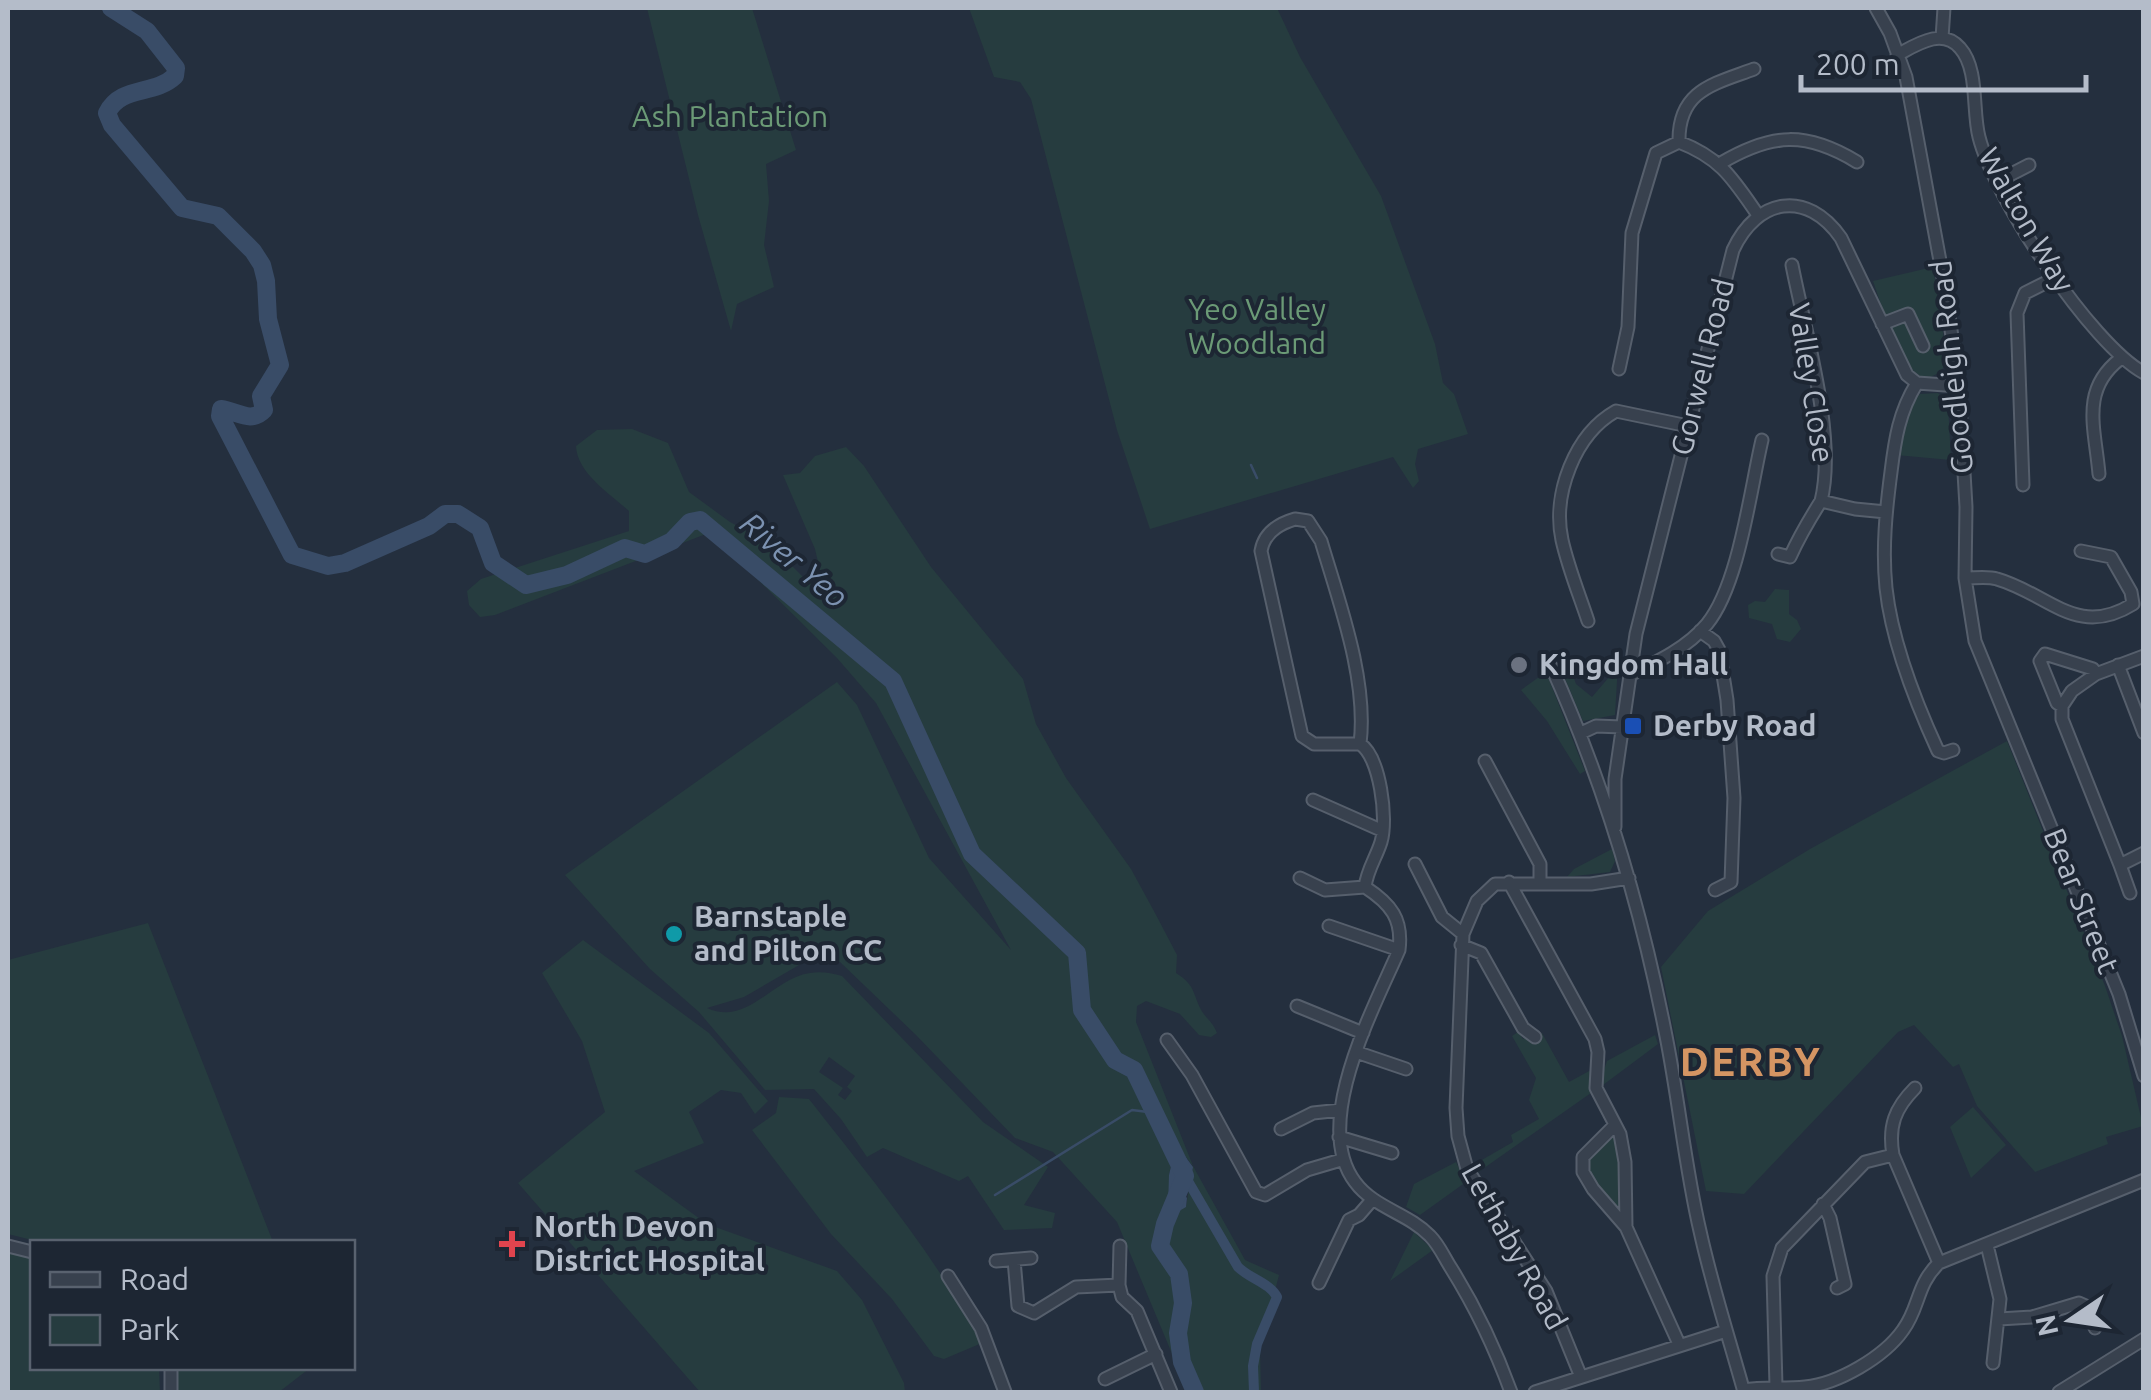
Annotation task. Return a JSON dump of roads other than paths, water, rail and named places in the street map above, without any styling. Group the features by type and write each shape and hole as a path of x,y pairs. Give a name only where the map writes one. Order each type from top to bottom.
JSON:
{"street":[{"name":"Goodleigh Road","path":"1876,8 1906,77 1926,174 1959,386 1966,489 1965,578 1976,640 2010,728"},
{"path":"1898,54 1926,40 1942,38 1944,8"},
{"name":"Walton Way","path":"1942,38 1960,46 1966,57 1979,140 1998,181 2055,278 2120,359 2144,373"},
{"path":"1679,142 1678,126 1688,102 1704,87 1754,69"},
{"path":"1721,163 1756,144 1794,138 1831,146 1857,162"},
{"path":"1679,142 1721,163 1758,214 1773,208 1804,207 1830,223 1907,375 1917,383 1959,386"},
{"path":"1619,369 1628,327 1632,233 1639,204 1656,154 1679,142"},
{"path":"1998,181 2029,165"},
{"name":"Gorwell Road","path":"1615,827 1614,791 1636,634 1733,250 1742,230 1758,214"},
{"name":"Valley Close","path":"1778,554 1792,554 1797,539 1822,501 1827,469 1826,436 1792,265"},
{"path":"2022,485 2017,313 2025,292 2055,278"},
{"path":"1882,324 1908,314 1922,346"},
{"path":"2099,474 2093,396 2098,379 2120,359"},
{"path":"1917,383 1902,408 1886,512 1886,590 1920,713 1938,751 1953,750"},
{"path":"1588,621 1560,521 1566,484 1578,450 1589,432 1616,412 1688,426"},
{"path":"1630,675 1663,659 1700,632 1720,602 1734,563 1762,440"},
{"name":"Valley Close","path":"1822,501 1855,510 1886,512"},
{"path":"1360,744 1359,692 1322,540 1308,522 1284,522 1266,536 1260,551 1302,736 1314,744 1360,744 1375,761 1383,831 1366,874 1365,887"},
{"path":"1965,578 1995,578 2075,617 2101,618 2133,604 2131,592 2111,557 2081,550"},
{"path":"1700,632 1714,641 1721,659 1732,748 1731,882 1715,890"},
{"path":"2062,706 2056,703 2041,657 2045,654 2093,668 2096,674"},
{"path":"2130,893 2062,719 2062,706 2072,690 2096,674 2144,656"},
{"path":"2118,665 2144,734"},
{"path":"1551,666 1581,733 1630,878 1667,1038 1695,1211 1743,1391 1776,1386 1802,1388 1824,1382 1892,1344 1910,1318 1923,1280 1939,1263 2144,1180"},
{"path":"1581,733 1596,726 1622,727"},
{"name":"Bear Street","path":"2010,728 2138,1033 2144,1076"},
{"path":"1485,761 1540,864 1540,882"},
{"path":"1313,800 1383,831"},
{"path":"2120,865 2144,853"},
{"path":"1415,864 1442,917 1462,940 1481,953 1523,1028 1535,1037"},
{"path":"1300,878 1325,890 1365,887 1386,901 1396,914 1401,934 1399,950 1356,1052 1342,1110 1341,1160 1372,1200 1419,1226 1435,1242 1482,1318 1511,1392"},
{"path":"1462,940 1470,914 1485,890 1495,884 1590,884 1630,878"},
{"path":"1509,882 1595,1039 1596,1088 1620,1134 1626,1162 1626,1226"},
{"path":"1329,926 1399,950"},
{"name":"Lethaby Road","path":"1462,940 1456,1108 1464,1163 1546,1291 1574,1384"},
{"path":"1297,1006 1363,1033"},
{"path":"1167,1040 1192,1075 1256,1192 1265,1195 1307,1170 1341,1160"},
{"path":"1356,1052 1406,1069"},
{"path":"1915,1088 1894,1115 1891,1140 1939,1263"},
{"path":"1281,1129 1313,1112 1342,1110"},
{"path":"1615,1125 1583,1158 1582,1172 1626,1226 1679,1344"},
{"path":"1339,1137 1392,1153"},
{"path":"1776,1386 1775,1264 1788,1240 1865,1162 1894,1155"},
{"path":"1319,1283 1349,1220 1359,1216 1372,1200"},
{"path":"1823,1204 1830,1218 1844,1284 1837,1288"},
{"path":"1987,1245 1998,1280 2000,1319 1992,1364"},
{"path":"1120,1246 1122,1297 1137,1311 1172,1392"},
{"path":"996,1261 1030,1258"},
{"path":"1014,1260 1018,1306 1024,1311 1034,1313 1076,1287 1119,1285"},
{"path":"948,1276 980,1328 1005,1392"},
{"path":"2000,1319 2032,1317 2080,1303 2088,1307 2095,1328"},
{"path":"1536,1392 1574,1384 1679,1344 1726,1332"},
{"path":"2059,1392 2144,1339"},
{"path":"1105,1380 1120,1366 1156,1354"}],"water":[{"path":"1176,1144 1193,1167 1190,1184 1181,1191 1187,1198 1186,1207 1174,1214 1168,1207 1169,1175"}],"waterway":[{"name":"River Yeo","path":"111,8 147,31 176,68 175,76 167,82 129,94 113,104 107,113 112,125 182,208 218,216 262,265 268,319 280,365 261,396 264,410 249,416 221,409 220,416 292,555 328,566 345,563 429,526 445,514 458,514 480,528 493,563 526,585 567,575 625,548 645,554 672,541 690,522 700,520 893,681 972,854 1077,953 1082,1010 1115,1060 1134,1070 1185,1176 1160,1246 1179,1274 1183,1303 1178,1333 1182,1362 1195,1392"},
{"path":"1251,465 1257,478"},
{"path":"995,1195 1132,1110 1156,1113"},
{"path":"1185,1176 1238,1267 1277,1297 1257,1344 1254,1392"}],"place":[{"name":"Kingdom Hall","path":"1519,665"},
{"name":"Derby Road","path":"1633,726"},
{"name":"Barnstaple and Pilton CC","path":"674,934"},
{"name":"North Devon District Hospital","path":"512,1244"}],"district":[{"name":"DERBY","path":"1751,1062"}],"park label":[{"name":"Ash Plantation","path":"730,117"},
{"name":"Yeo Valley Woodland","path":"1257,327"}]}
